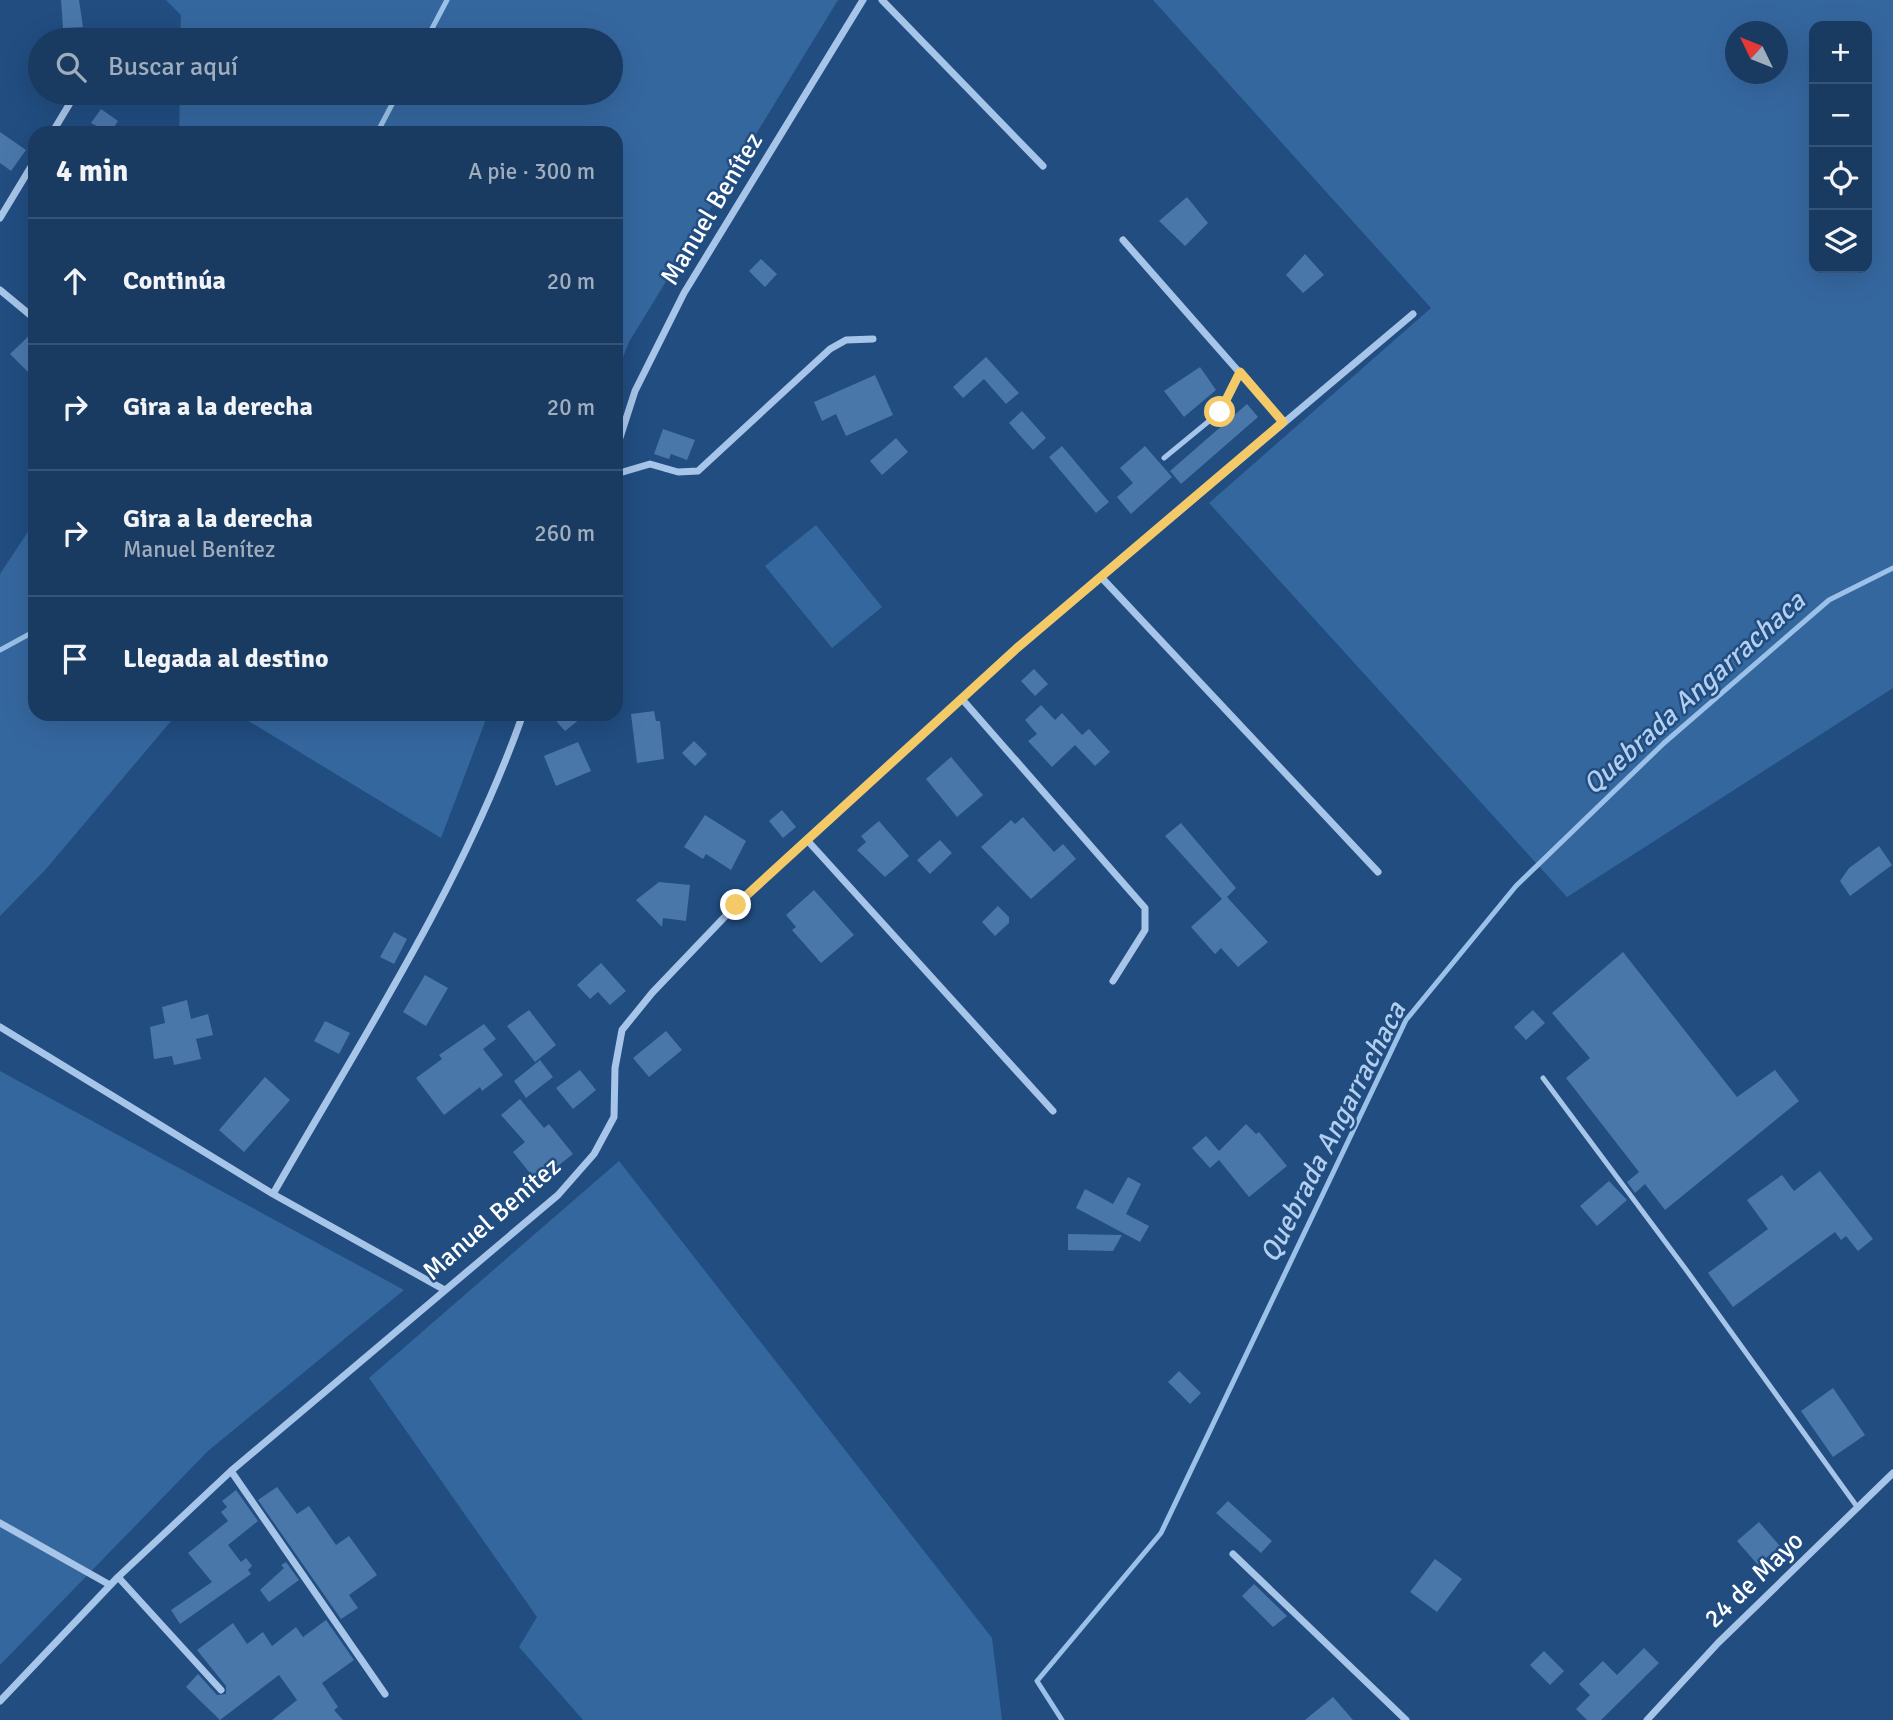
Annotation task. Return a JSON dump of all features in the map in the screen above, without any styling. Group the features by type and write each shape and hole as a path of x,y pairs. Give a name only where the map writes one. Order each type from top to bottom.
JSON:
{"street":[{"name":"Manuel Benítez","path":"623,428 635,391 684,293 863,0"},
{"path":"882,0 1043,166"},
{"path":"56,126 69,105"},
{"path":"0,218 28,172"},
{"path":"1123,240 1283,422"},
{"path":"0,290 28,313"},
{"name":"Manuel Benítez","path":"0,1701 118,1577 231,1471 443,1289 558,1195 594,1154 614,1117 615,1068 622,1030 652,993 736,905 962,699 1101,577 1413,314"},
{"path":"623,472 650,464 678,472 698,471 830,349 846,340 873,339"},
{"path":"1101,577 1378,872"},
{"path":"962,699 1145,908 1145,930 1113,981"},
{"path":"273,1194 417,941 474,833 520,721"},
{"path":"807,840 1053,1111"},
{"path":"0,1027 273,1194 443,1289"},
{"path":"231,1471 386,1694"},
{"name":"24 de Mayo","path":"1647,1720 1718,1643 1893,1473"},
{"path":"0,1523 110,1585"},
{"path":"1233,1554 1406,1720"},
{"path":"118,1577 221,1690"}],"lane":[{"path":"1164,458 1220,412 1240,372"},
{"path":"1543,1078 1858,1507"}],"shaded area":[{"path":"166,0 838,0 629,342 623,357 623,126 179,126 180,105 623,105 623,28 180,28 181,15"},
{"path":"1153,0 1893,0 1893,688 1567,897 1209,503 1431,308"},
{"path":"816,525 882,607 832,648 765,566"},
{"path":"28,532 28,721 171,721 46,869 0,916 0,574"},
{"path":"249,721 485,721 441,838"},
{"path":"0,1071 404,1290 208,1451 0,1665"},
{"path":"619,1161 992,1638 1002,1720 583,1720 519,1647 537,1617 369,1378"}],"building":[{"path":"61,0 79,0 83,27 63,28"},
{"path":"101,109 118,121 115,126 97,126 91,123"},
{"path":"0,132 26,150 11,171 0,163"},
{"path":"1187,197 1208,223 1185,246 1159,221"},
{"path":"1305,254 1324,275 1303,293 1286,275"},
{"path":"761,259 777,274 765,287 749,271"},
{"path":"28,337 28,372 10,354"},
{"path":"986,357 1019,393 1006,404 984,379 963,398 953,387"},
{"path":"1200,367 1216,390 1184,417 1164,391"},
{"path":"875,375 893,415 846,436 836,414 822,421 814,402"},
{"path":"1247,404 1258,417 1181,484 1170,471"},
{"path":"1022,411 1046,438 1033,450 1009,423"},
{"path":"663,429 695,440 687,460 671,454 669,459 654,454"},
{"path":"896,438 908,452 882,475 870,461"},
{"path":"1062,446 1109,502 1096,513 1049,457"},
{"path":"1145,446 1172,477 1131,514 1117,497 1133,483 1120,468"},
{"path":"1034,669 1048,684 1035,696 1021,681"},
{"path":"1041,705 1055,720 1062,713 1082,735 1089,729 1110,752 1095,766 1075,745 1052,767 1028,741 1037,734 1025,720"},
{"path":"654,711 656,721 660,721 664,759 637,763 631,714"},
{"path":"556,721 577,721 565,731"},
{"path":"694,741 707,754 695,766 682,753"},
{"path":"578,742 591,771 556,786 544,756"},
{"path":"951,757 983,795 957,817 926,779"},
{"path":"782,810 796,827 783,838 769,821"},
{"path":"705,815 746,841 731,870 706,854 703,859 684,847"},
{"path":"1023,817 1054,852 1063,844 1076,859 1031,899 981,847 1011,820 1015,824"},
{"path":"879,821 909,856 885,877 857,850 866,842 861,836"},
{"path":"1181,823 1236,888 1227,897 1268,942 1238,967 1221,948 1215,954 1191,927 1222,899 1165,836"},
{"path":"940,840 952,853 930,874 917,860"},
{"path":"1879,846 1892,865 1850,896 1840,881 1849,868"},
{"path":"659,882 690,885 686,921 663,918 662,927 636,900"},
{"path":"814,890 854,935 821,963 792,930 796,927 786,915"},
{"path":"998,906 1009,917 1009,923 995,936 982,922"},
{"path":"394,932 407,939 394,964 380,957"},
{"path":"1623,952 1737,1097 1775,1070 1799,1101 1665,1210 1645,1184 1635,1193 1627,1182 1639,1172 1566,1078 1590,1058 1552,1013"},
{"path":"601,963 626,991 610,1005 598,992 590,999 577,985"},
{"path":"425,975 448,988 426,1026 403,1012"},
{"path":"187,1000 191,1019 208,1014 213,1035 196,1039 201,1059 174,1065 172,1056 154,1059 150,1027 165,1023 162,1007"},
{"path":"529,1010 556,1045 535,1062 507,1026"},
{"path":"1533,1010 1545,1023 1526,1040 1514,1027"},
{"path":"325,1021 350,1033 339,1054 314,1041"},
{"path":"484,1024 496,1039 483,1049 503,1075 482,1091 480,1087 444,1115 416,1078 442,1059 439,1055"},
{"path":"666,1031 682,1050 649,1077 633,1058"},
{"path":"540,1060 553,1077 526,1098 514,1081"},
{"path":"580,1070 596,1090 573,1109 556,1088"},
{"path":"265,1077 290,1100 244,1152 219,1130"},
{"path":"520,1099 544,1128 549,1124 573,1154 537,1182 513,1152 525,1142 501,1115"},
{"path":"1246,1124 1256,1134 1259,1132 1287,1166 1249,1197 1219,1160 1210,1168 1192,1148 1206,1136 1219,1151"},
{"path":"1820,1171 1873,1239 1858,1251 1846,1236 1841,1240 1835,1232 1733,1307 1708,1273 1768,1229 1747,1200 1782,1175 1794,1191"},
{"path":"1128,1177 1141,1184 1126,1214 1149,1226 1140,1242 1076,1208 1085,1189 1113,1204"},
{"path":"1609,1181 1627,1200 1597,1226 1580,1206"},
{"path":"1068,1234 1122,1235 1113,1251 1068,1250"},
{"path":"1179,1371 1201,1393 1190,1404 1168,1382"},
{"path":"1833,1388 1865,1435 1833,1457 1801,1411"},
{"path":"277,1487 297,1514 309,1506 336,1545 349,1536 377,1575 349,1595 358,1608 341,1619 258,1500"},
{"path":"236,1490 258,1521 228,1545 241,1562 246,1558 252,1566 248,1570 251,1574 180,1624 171,1610 212,1582 188,1553 228,1521 221,1512 227,1507 222,1501"},
{"path":"1228,1501 1272,1541 1261,1553 1216,1513"},
{"path":"1759,1522 1780,1546 1758,1565 1737,1541"},
{"path":"1435,1559 1462,1579 1437,1612 1410,1592"},
{"path":"286,1562 299,1580 269,1602 260,1590 284,1568 281,1565"},
{"path":"1254,1584 1287,1616 1273,1627 1242,1596"},
{"path":"326,1620 354,1660 322,1683 338,1707 334,1710 343,1720 272,1720 297,1700 279,1675 220,1720 186,1687 198,1674 217,1695 226,1694 226,1686 197,1650 233,1623 247,1644 263,1632 272,1646 296,1627 303,1637"},
{"path":"1644,1648 1659,1663 1601,1720 1587,1720 1576,1709 1590,1695 1579,1684 1603,1661 1617,1675"},
{"path":"1544,1651 1564,1671 1550,1685 1530,1665"},
{"path":"1333,1697 1353,1720 1305,1720"}],"waterway":[{"path":"432,28 447,0"},
{"path":"381,126 392,105"},
{"name":"Quebrada Angarrachaca","path":"1062,1720 1037,1681 1161,1533 1406,1020 1516,886 1664,743 1829,600 1893,568"},
{"path":"0,650 28,635"}],"route":[{"path":"736,905 1017,648 1283,422 1240,372 1220,412"}]}
